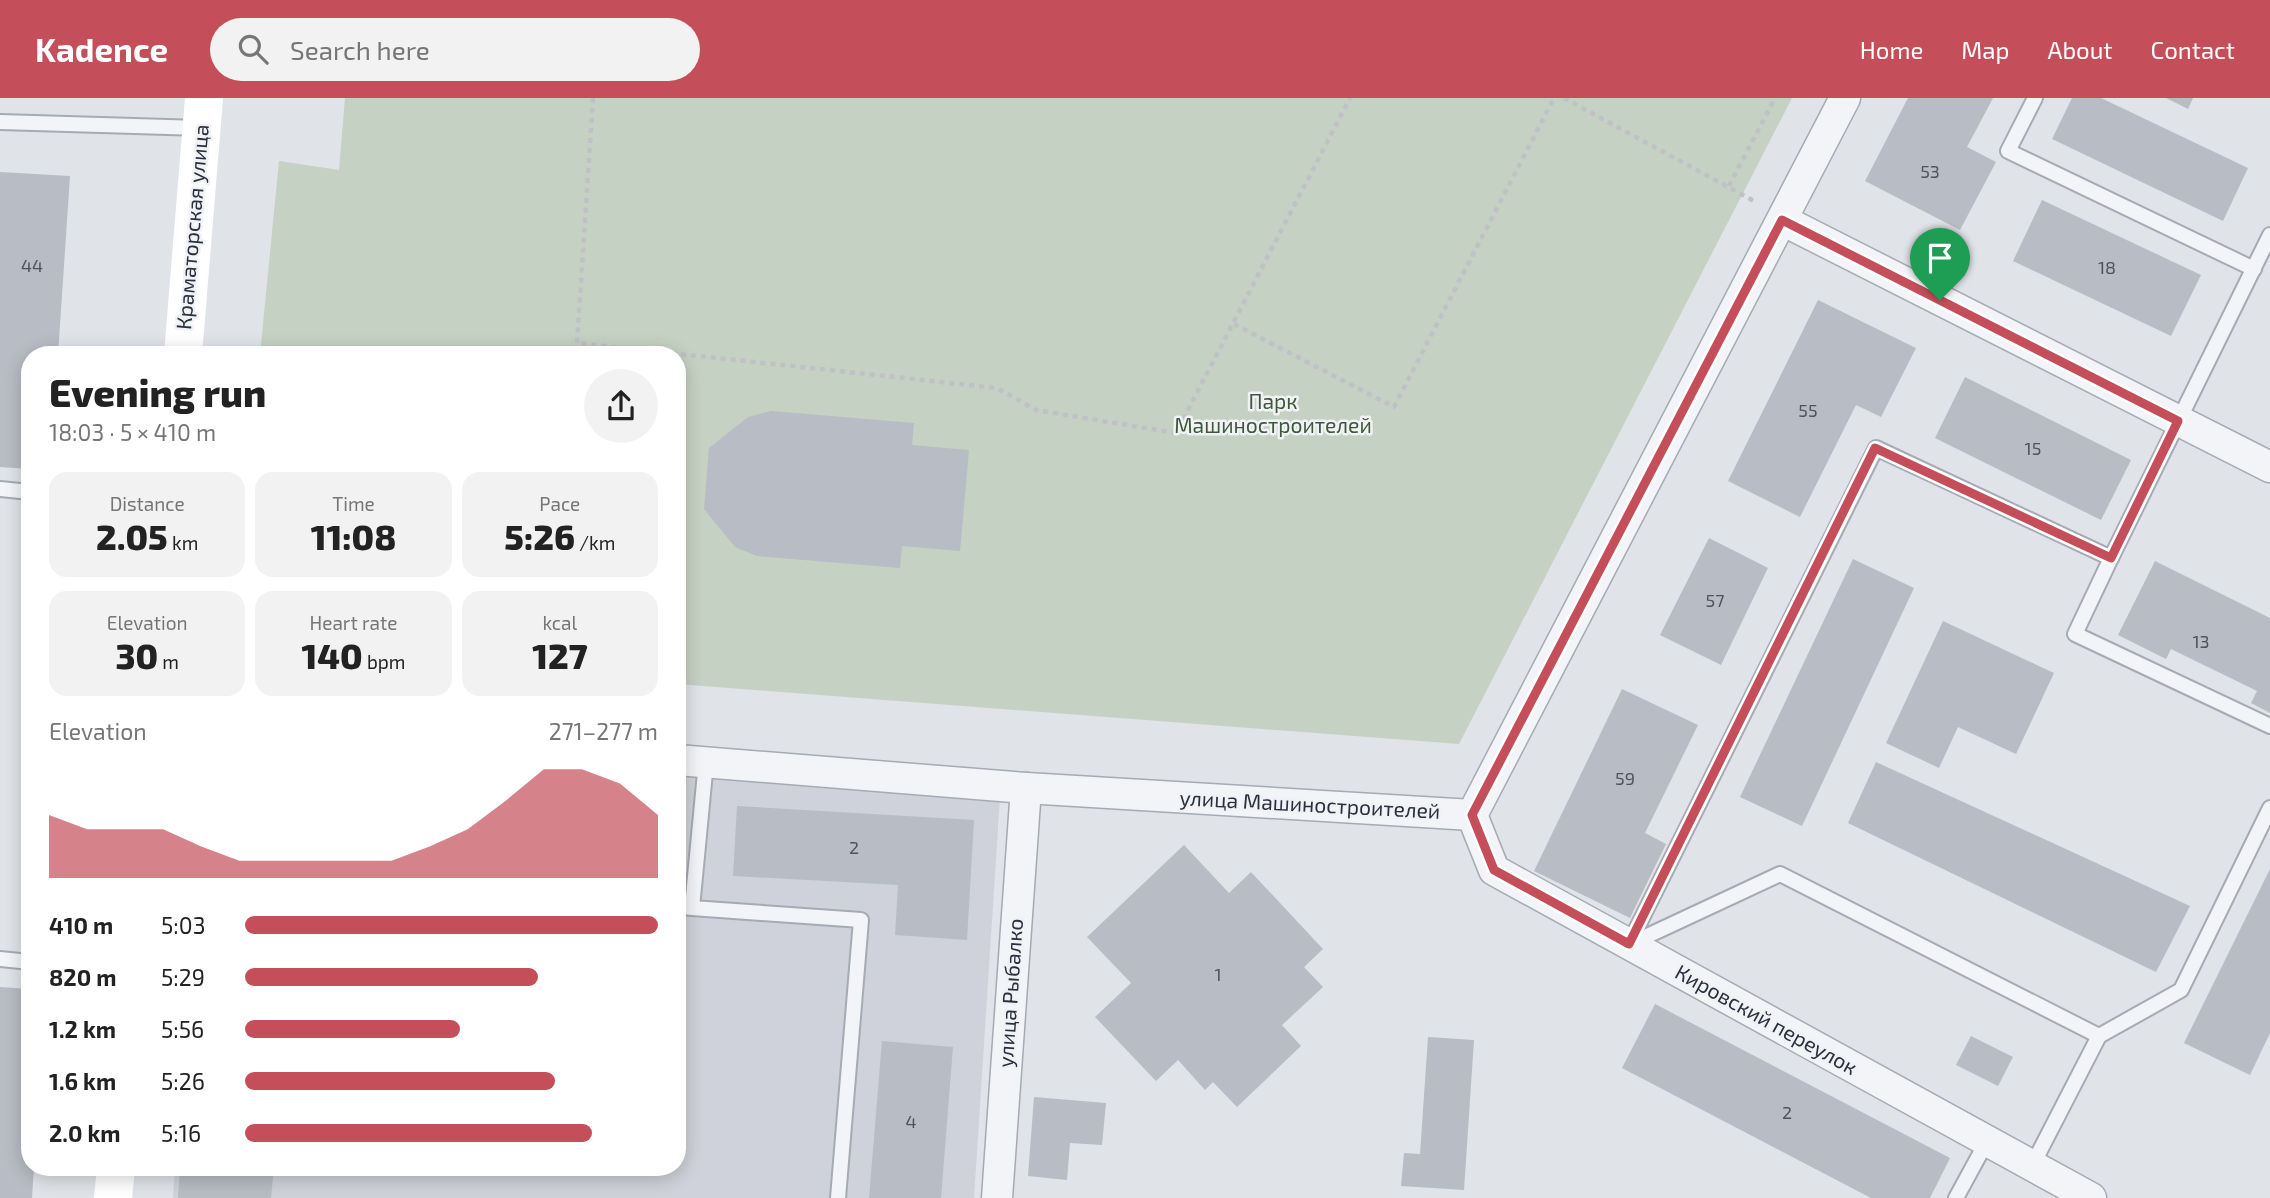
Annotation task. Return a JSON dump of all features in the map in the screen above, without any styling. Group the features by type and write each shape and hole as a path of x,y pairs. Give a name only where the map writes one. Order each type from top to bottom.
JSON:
{"main road":[{"name":"Краматорская улица","path":"184,346 203,113"},
{"path":"113,1198 115,1176"}],"street":[{"path":"1472,815 1845,98"},
{"path":"1782,220 2270,467"},
{"name":"улица Машиностроителей","path":"692,761 1026,788 1472,815"},
{"name":"улица Рыбалко","path":"997,1198 1026,788"},
{"name":"Кировский переулок","path":"1472,815 1494,870 2091,1198"}],"lane":[{"path":"2035,98 2008,151 2254,269"},
{"path":"0,122 203,113"},
{"path":"2270,235 2075,634 2270,726"},
{"path":"1629,944 1875,448 2111,558"},
{"path":"0,489 21,491"},
{"path":"686,886 692,761"},
{"path":"2032,1166 2099,1036 2181,990 2270,808"},
{"path":"1629,944 1780,874 2099,1036"},
{"path":"686,907 860,920 838,1198"},
{"path":"0,959 21,961"},
{"path":"1956,1198 1987,1141"}],"path":[{"path":"593,98 577,344 596,346"},
{"path":"686,355 997,388 1036,410 1176,433 1350,98"},
{"path":"1234,324 1394,407 1553,98"},
{"path":"1564,98 1729,186 1782,220"},
{"path":"1729,186 1775,98"}],"shaded area":[{"path":"686,774 1000,797 974,1198 173,1198 174,1176 686,1176"}],"green space":[{"name":"Парк Машиностроителей","path":"345,98 1792,98 1459,744 686,685 686,346 261,346 279,161 339,170"}],"building":[{"path":"1908,98 1993,98 1967,147 1996,162 1960,230 1865,181"},
{"path":"2072,98 2101,98 2248,168 2223,221 2052,139"},
{"path":"2166,98 2193,98 2188,109"},
{"path":"0,172 70,176 59,346 21,346 21,468 0,467"},
{"path":"2042,200 2201,275 2171,336 2013,261"},
{"path":"1818,300 1916,348 1881,417 1856,405 1800,517 1728,481"},
{"path":"1965,377 2131,460 2101,520 1935,438"},
{"path":"771,411 914,423 912,445 969,450 960,551 902,546 900,568 757,556 735,547 704,509 709,448 748,417"},
{"path":"1709,538 1768,568 1721,665 1660,635"},
{"path":"1853,559 1914,588 1802,826 1740,797"},
{"path":"2155,561 2270,618 2270,713 2251,703 2257,691 2171,649 2166,659 2118,635"},
{"path":"1943,621 2054,673 2016,754 1958,727 1939,768 1886,743"},
{"path":"1622,689 1698,725 1645,833 1666,844 1630,918 1534,871"},
{"path":"1876,762 2190,906 2156,972 1848,823"},
{"path":"737,806 974,820 967,940 895,935 898,885 733,876"},
{"path":"1184,845 1229,893 1251,872 1323,949 1304,967 1323,987 1282,1025 1301,1046 1237,1107 1213,1082 1205,1090 1178,1060 1156,1081 1095,1017 1131,983 1087,937"},
{"path":"2270,869 2270,1033 2250,1075 2184,1043"},
{"path":"0,987 21,988 21,1176 33,1176 32,1198 0,1198"},
{"path":"1655,1004 1950,1158 1930,1198 1871,1198 1622,1068"},
{"path":"1971,1036 2013,1057 1998,1086 1956,1065"},
{"path":"1428,1037 1474,1040 1464,1190 1401,1186 1404,1153 1420,1154"},
{"path":"882,1041 953,1047 941,1198 869,1198"},
{"path":"1034,1097 1106,1103 1102,1145 1070,1143 1067,1180 1028,1176"},
{"path":"179,1176 273,1176 271,1198 178,1198"}],"route":[{"path":"1782,220 1940,300 2178,421 2111,558 1875,448 1629,944 1494,870 1472,815 1782,220"}]}
